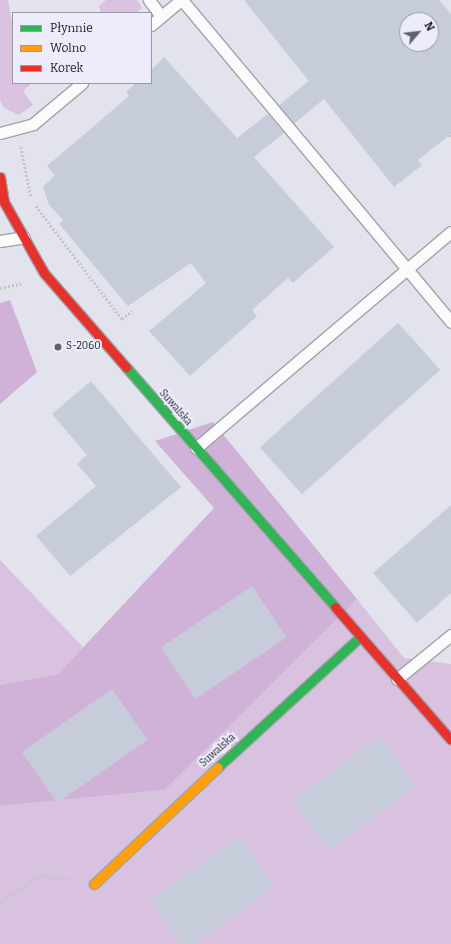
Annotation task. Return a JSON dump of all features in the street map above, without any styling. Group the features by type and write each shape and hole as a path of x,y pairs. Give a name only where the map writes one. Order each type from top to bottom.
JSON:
{"street":[{"name":"Suwalska","path":"0,177 4,202 44,273 451,740"},
{"name":"Suwalska","path":"94,884 154,824 360,637"}],"lane":[{"path":"149,0 161,16"},
{"path":"152,24 182,0 451,322"},
{"path":"0,133 34,124 81,84"},
{"path":"196,448 406,267 451,232"},
{"path":"0,241 24,237"},
{"path":"397,679 451,635"}],"path":[{"path":"18,128 32,199 122,319 132,311"},
{"path":"0,288 27,282"},
{"path":"0,902 41,875 94,884"}],"shaded area":[{"path":"0,0 8,0 12,22 12,84 31,84 23,91 33,105 19,115 4,108 0,100"},
{"path":"106,0 137,0 142,8 137,12 101,12 99,6"},
{"path":"10,300 37,372 0,404 0,303"},
{"path":"213,422 357,599 165,790 0,806 0,685 58,674 214,508 155,441"},
{"path":"0,560 83,647 58,674 0,685"},
{"path":"357,599 404,658 451,664 451,944 0,944 0,806 165,790"}],"building":[{"path":"244,0 439,0 451,14 451,134 418,160 422,165 394,187 324,99 294,124 279,105 309,81"},
{"path":"164,57 237,138 268,114 284,133 254,157 334,247 293,283 288,278 252,310 257,316 190,376 149,331 206,283 191,263 128,306 59,224 63,220 49,205 43,187 55,175 47,166 129,96 126,92 135,84 152,84 152,69"},
{"path":"398,323 440,370 302,494 260,447"},
{"path":"91,381 181,487 70,576 36,536 96,486 77,464 87,455 52,414"},
{"path":"451,505 451,593 417,623 373,573"},
{"path":"252,586 287,637 195,699 161,648"},
{"path":"112,689 148,740 57,803 22,752"},
{"path":"380,736 416,786 328,850 292,800"},
{"path":"240,836 275,887 194,944 181,944 150,899"}],"traffic: fast":[{"path":"126,367 335,607"},
{"path":"218,767 360,637"}],"traffic: slow":[{"path":"94,884 218,767"}],"traffic: jam":[{"path":"0,177 4,202 44,273 126,367"},
{"path":"335,607 451,740"}],"place":[{"name":"S-2060","path":"58,347"}]}
